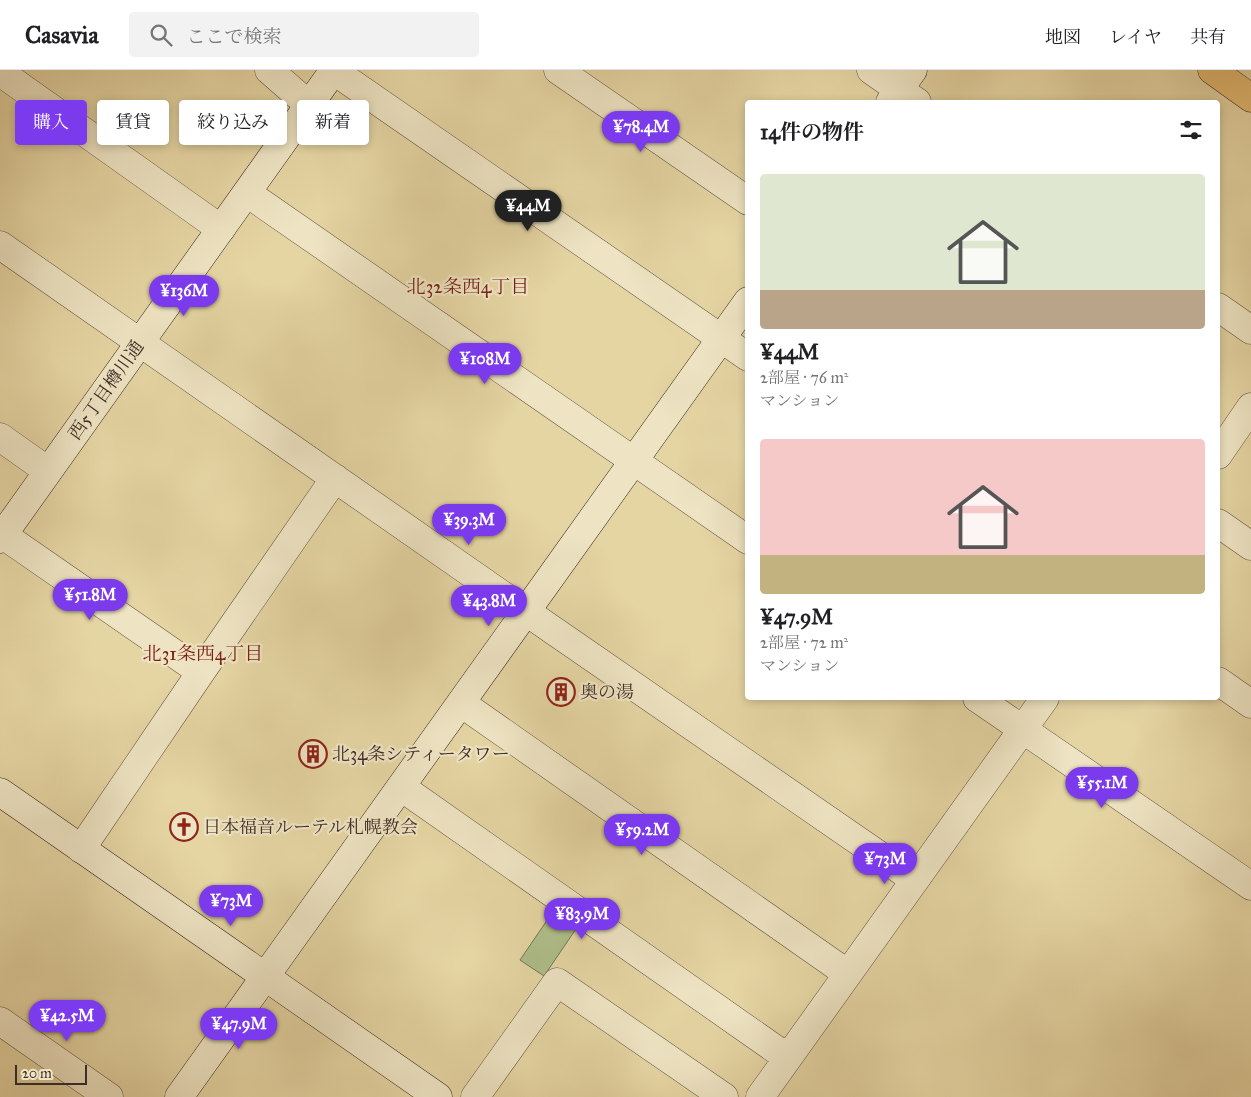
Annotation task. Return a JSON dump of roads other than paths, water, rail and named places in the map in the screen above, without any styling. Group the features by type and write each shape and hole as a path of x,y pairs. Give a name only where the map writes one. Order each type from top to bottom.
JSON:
{"highway":[{"path":"1212,70 1251,98"}],"street":[{"path":"269,70 302,100"},
{"path":"334,70 745,356"},
{"name":"西5丁目樽川通","path":"313,100 334,70"},
{"path":"558,70 745,199"},
{"path":"871,70 905,91"},
{"path":"0,72 221,228"},
{"name":"西5丁目樽川通","path":"2,537 297,123"},
{"path":"246,194 745,538"},
{"path":"0,245 526,612 915,880"},
{"path":"179,1097 745,306"},
{"path":"1220,308 1251,330"},
{"path":"1220,451 1251,408"},
{"path":"0,437 48,471"},
{"path":"82,849 335,478"},
{"path":"1220,524 1251,546"},
{"path":"2,537 201,672"},
{"path":"1220,682 1251,704"},
{"path":"980,700 1251,886"},
{"path":"760,1097 1044,700"},
{"path":"461,703 848,974"},
{"path":"401,787 788,1058"},
{"path":"0,792 438,1097"},
{"path":"475,1097 557,982 724,1097"},
{"path":"0,1021 109,1097"}],"place":[{"name":"奥の湯","path":"561,692"},
{"name":"北34条シティータワー","path":"313,754"},
{"name":"日本福音ルーテル札幌教会","path":"184,827"}],"district":[{"name":"北32条西4丁目","path":"468,286"},
{"name":"北31条西4丁目","path":"203,653"}]}
